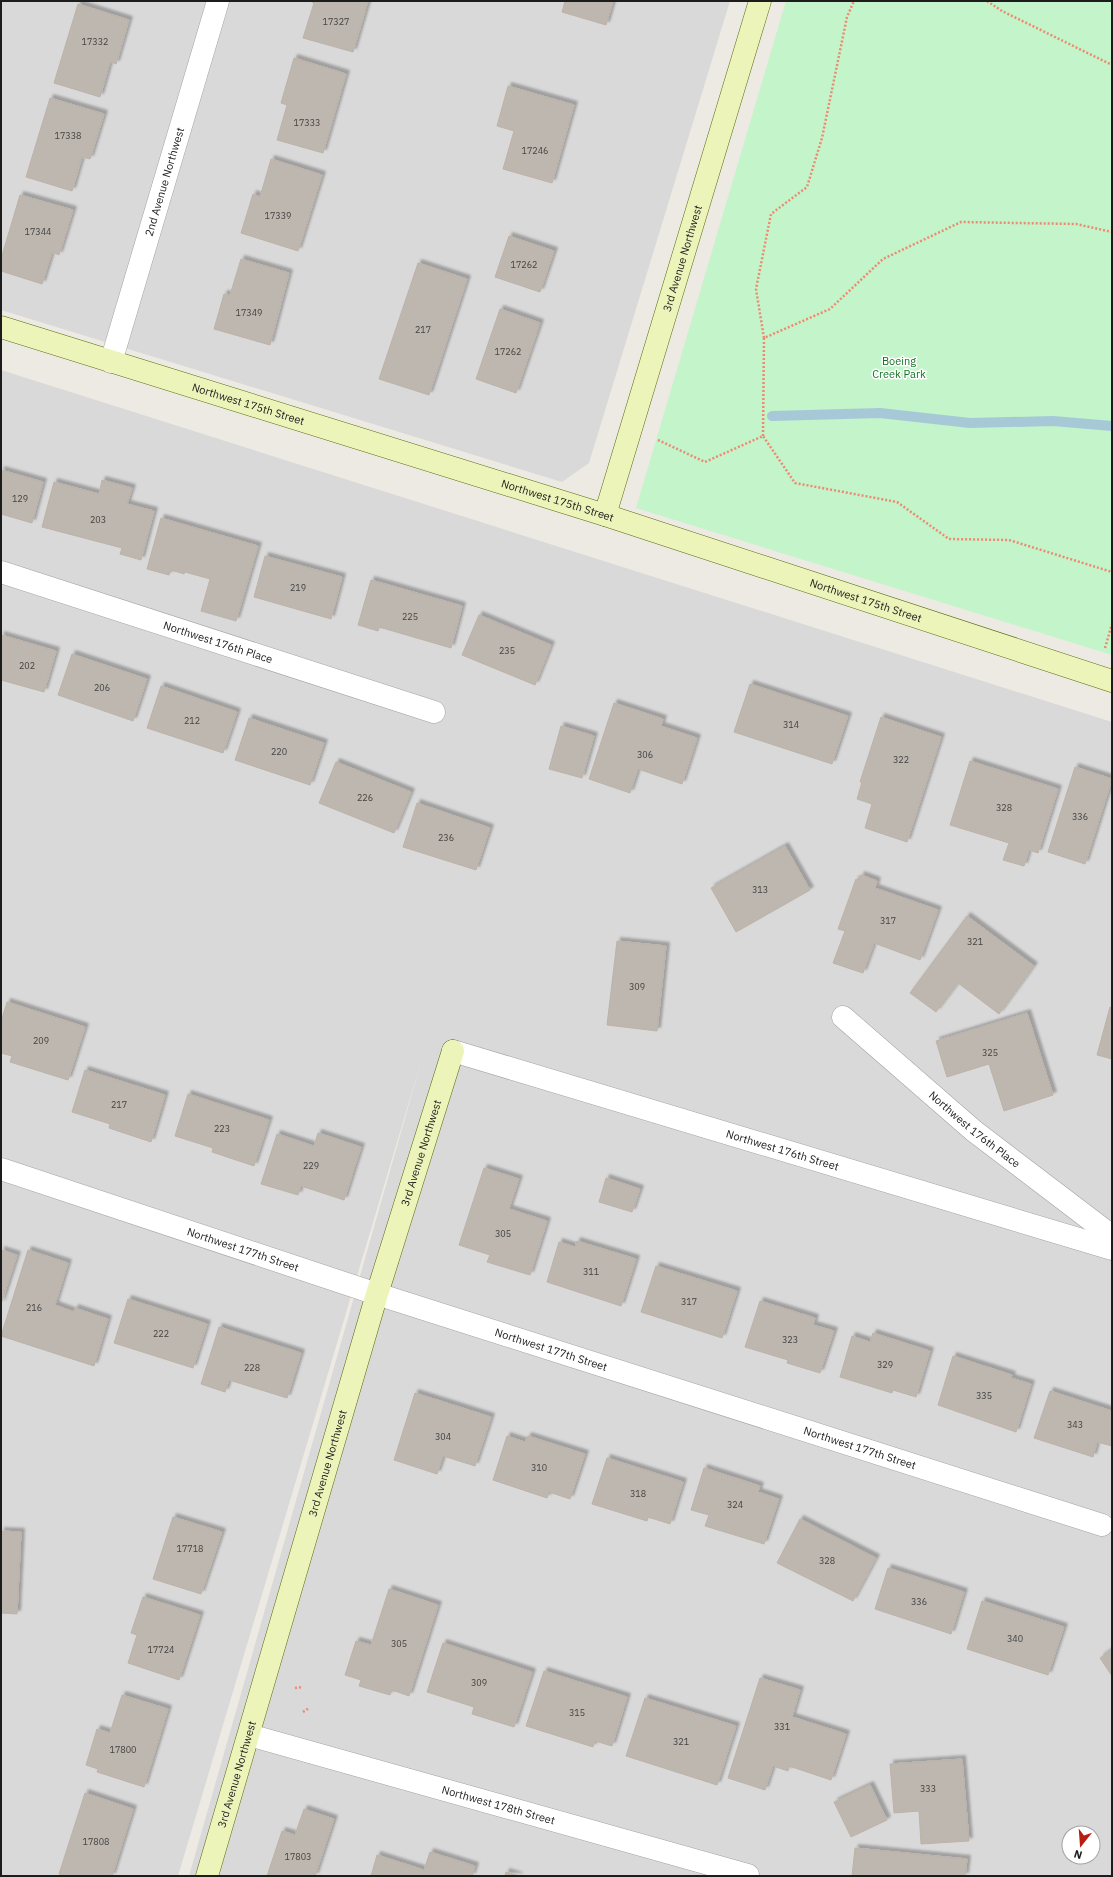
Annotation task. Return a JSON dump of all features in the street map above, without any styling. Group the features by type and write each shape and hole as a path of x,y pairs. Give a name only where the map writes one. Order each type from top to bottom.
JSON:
{"street":[{"name":"2nd Avenue Northwest","path":"111,362 218,1"},
{"name":"3rd Avenue Northwest","path":"605,515 760,1"},
{"name":"Northwest 175th Street","path":"1,327 605,515 1112,681"},
{"name":"Northwest 176th Place","path":"1,572 434,712"},
{"name":"Northwest 176th Place","path":"843,1017 974,1131 1112,1236"},
{"name":"3rd Avenue Northwest","path":"207,1876 377,1294 453,1051"},
{"name":"Northwest 176th Street","path":"453,1051 1112,1249"},
{"name":"Northwest 177th Street","path":"1,1169 377,1294 1102,1525"},
{"name":"Northwest 178th Street","path":"249,1735 748,1875"}],"path":[{"path":"854,1 847,17 822,138 807,187 771,214 756,289 764,338 762,436 796,483 897,502 949,539 1009,540 1112,572"},
{"path":"987,1 1112,65"},
{"path":"764,338 830,309 883,258 961,222 1076,224 1112,232"},
{"path":"632,427 705,462 762,436"},
{"path":"295,1688 302,1687"},
{"path":"304,1712 309,1708"}],"shaded area":[{"path":"1,1 730,1 589,463 562,482 1,310"},
{"path":"1,370 1112,722 1112,1876 189,1876 423,1055 178,1876 1,1876"}],"green space":[{"name":"Boeing Creek Park","path":"786,1 1112,1 1112,655 636,508"}],"building":[{"path":"310,1 368,1 353,52 303,38 314,3"},
{"path":"565,1 613,1 606,25 562,12"},
{"path":"78,4 129,20 116,64 110,62 100,97 54,83"},
{"path":"294,58 346,74 323,153 277,140 287,105 281,103"},
{"path":"508,86 574,105 552,183 503,169 514,131 497,126"},
{"path":"50,98 104,114 90,159 82,157 72,191 26,177"},
{"path":"271,159 322,175 298,251 241,233 253,194 260,197"},
{"path":"20,195 73,210 59,255 52,252 42,284 1,271 1,259"},
{"path":"509,236 554,251 540,292 495,277"},
{"path":"241,259 289,273 270,345 214,329 224,294 230,295"},
{"path":"418,263 467,279 429,395 379,379"},
{"path":"500,309 540,323 516,393 476,379"},
{"path":"1,470 43,482 32,523 1,514"},
{"path":"102,480 132,488 127,504 154,511 141,560 120,554 122,548 42,527 54,482 99,494"},
{"path":"161,518 258,546 236,621 201,611 210,579 185,572 184,574 171,570 169,575 147,569"},
{"path":"265,556 342,577 331,619 254,597"},
{"path":"371,580 462,606 451,648 379,627 378,631 358,625"},
{"path":"479,615 551,645 535,685 462,655"},
{"path":"1,635 56,651 44,692 1,680"},
{"path":"72,654 147,679 133,721 58,695"},
{"path":"750,684 848,716 832,764 734,732"},
{"path":"161,686 237,712 223,753 147,728"},
{"path":"614,703 663,719 661,726 697,738 682,784 638,769 630,793 589,779"},
{"path":"881,717 941,737 907,842 865,828 872,804 857,799 862,782 860,782"},
{"path":"249,718 324,743 310,785 235,760"},
{"path":"561,726 594,736 582,778 549,769"},
{"path":"970,761 1058,789 1038,853 1029,850 1024,866 1003,860 1009,843 950,825"},
{"path":"336,762 411,792 394,833 319,803"},
{"path":"1075,767 1112,779 1085,864 1048,852"},
{"path":"417,803 490,828 476,870 403,847"},
{"path":"785,846 810,890 736,932 711,888"},
{"path":"861,875 877,881 875,888 938,910 920,960 874,943 863,973 833,963 845,931 838,929 856,879 859,881"},
{"path":"967,916 1034,966 999,1014 958,983 936,1012 910,993"},
{"path":"617,941 666,946 657,1031 607,1025"},
{"path":"7,1002 85,1027 68,1080 10,1062 12,1056 1,1053 1,1022"},
{"path":"1110,1007 1112,1008 1112,1059 1097,1055"},
{"path":"1027,1013 1053,1095 1004,1111 989,1064 947,1077 936,1041"},
{"path":"85,1070 165,1095 151,1142 109,1128 110,1124 72,1112"},
{"path":"188,1094 269,1120 254,1166 212,1152 213,1148 175,1136"},
{"path":"318,1133 361,1147 344,1200 301,1186 298,1195 261,1184 277,1134 314,1146"},
{"path":"484,1168 519,1179 509,1209 547,1221 530,1275 487,1262 490,1255 459,1245"},
{"path":"606,1178 640,1189 632,1212 599,1202"},
{"path":"577,1241 636,1259 621,1306 547,1282 559,1242 575,1247"},
{"path":"1,1250 17,1255 1,1304"},
{"path":"28,1250 68,1263 55,1305 74,1312 75,1308 108,1319 94,1366 1,1336"},
{"path":"656,1266 737,1291 722,1338 641,1312"},
{"path":"128,1299 207,1324 193,1368 114,1343"},
{"path":"760,1301 815,1318 813,1325 834,1331 820,1373 787,1363 788,1360 745,1347"},
{"path":"219,1327 301,1353 287,1398 229,1380 225,1392 201,1384"},
{"path":"873,1333 930,1351 916,1397 893,1390 892,1393 840,1377 852,1336 870,1342"},
{"path":"953,1356 1012,1375 1011,1378 1031,1384 1016,1432 938,1405"},
{"path":"1050,1391 1112,1411 1112,1446 1097,1442 1093,1457 1034,1438"},
{"path":"415,1393 491,1417 475,1466 443,1456 437,1474 394,1460"},
{"path":"507,1436 525,1442 528,1436 585,1454 570,1499 549,1492 547,1498 493,1480"},
{"path":"607,1458 683,1482 670,1524 648,1517 647,1521 592,1504"},
{"path":"704,1468 760,1486 758,1492 779,1499 764,1544 705,1526 709,1515 691,1510"},
{"path":"173,1517 222,1532 201,1594 153,1579"},
{"path":"800,1519 876,1558 853,1601 777,1563"},
{"path":"1,1531 21,1532 17,1614 1,1613"},
{"path":"888,1568 964,1592 951,1634 875,1609"},
{"path":"389,1589 438,1605 409,1696 392,1690 390,1695 359,1686 361,1680 345,1675 356,1641 371,1645"},
{"path":"143,1597 200,1615 179,1680 128,1663 137,1635 131,1633"},
{"path":"982,1601 1064,1627 1048,1675 967,1649"},
{"path":"443,1643 532,1672 514,1727 472,1714 474,1707 427,1692"},
{"path":"1112,1649 1112,1676 1100,1658"},
{"path":"544,1671 627,1697 612,1746 595,1741 593,1747 526,1726"},
{"path":"760,1678 800,1690 792,1717 846,1734 831,1780 789,1766 788,1771 773,1766 765,1790 728,1778"},
{"path":"122,1695 168,1709 144,1787 97,1772 98,1769 86,1765 97,1729 110,1733"},
{"path":"645,1698 736,1726 717,1785 626,1756"},
{"path":"962,1759 969,1841 921,1844 919,1811 894,1813 890,1764"},
{"path":"870,1785 887,1820 851,1837 834,1802"},
{"path":"85,1793 133,1809 112,1876 66,1876 59,1874"},
{"path":"304,1809 334,1819 315,1876 267,1876 282,1831 295,1835"},
{"path":"855,1848 967,1859 965,1876 852,1876"},
{"path":"430,1852 475,1866 472,1876 371,1876 377,1855 424,1870"},
{"path":"506,1872 519,1876 505,1876"}],"waterway":[{"path":"772,416 880,413 970,423 1053,421 1112,426"}]}
